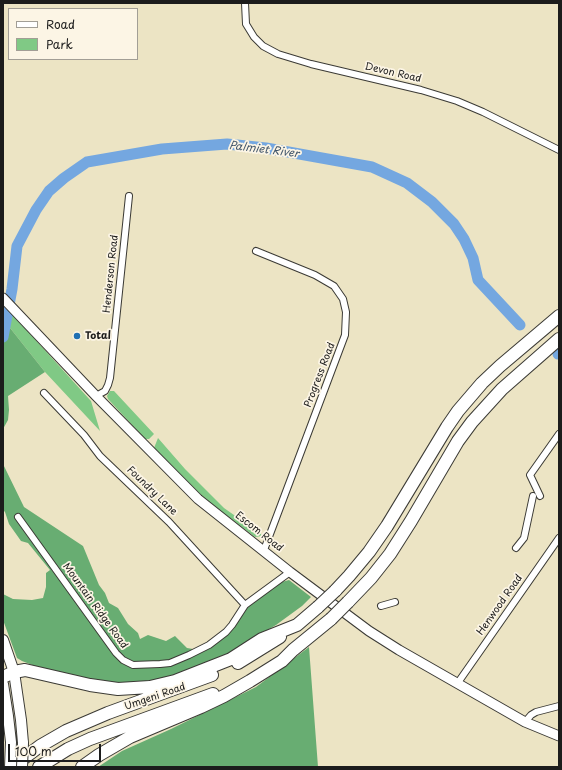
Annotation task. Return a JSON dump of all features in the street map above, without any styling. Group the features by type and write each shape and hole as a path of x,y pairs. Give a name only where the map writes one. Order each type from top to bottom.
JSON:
{"highway":[{"path":"8,675 25,670 90,685 118,689 150,687 175,681 216,666 231,659 262,639 297,625 336,591 387,526 458,411 500,366 559,316"},
{"path":"82,767 130,737 201,708 224,696 282,661 331,619 371,578 390,554 458,442 472,422 502,388 559,339"},
{"name":"Umgeni Road","path":"11,767 32,751 66,731 108,713 207,678 270,645 297,625"},
{"name":"Umgeni Road","path":"39,767 68,749 90,739 228,688 293,650"}],"main road":[{"path":"3,640 8,675 21,720 23,743 22,767"},
{"path":"3,684 11,742 11,767"}],"street":[{"name":"Devon Road","path":"245,3 246,24 254,37 263,46 278,54 311,64 421,90 457,101 483,112 559,150"},
{"name":"Henderson Road","path":"96,396 105,391 110,378 129,196"},
{"name":"Progress Road","path":"256,251 315,275 334,286 342,299 346,312 345,335 264,550"},
{"name":"Escom Road","path":"4,299 96,396 198,499 290,572 381,639 525,722 559,736"},
{"name":"Foundry Lane","path":"44,393 84,435 100,456 169,522 245,605"},
{"path":"540,496 530,475 559,434"},
{"path":"516,548 524,538 533,496"},
{"name":"Mountain Ridge Road","path":"18,517 116,653 128,663 133,665 170,662 189,655 209,644 226,632 235,622 245,605 290,572"},
{"name":"Henwood Road","path":"457,684 559,538"},
{"path":"381,606 395,602"},
{"path":"525,722 536,712 559,706"},
{"name":"Escom Road","path":"543,730 559,740"}],"green space":[{"path":"3,304 91,401 100,431 45,372 3,319"},
{"path":"3,319 45,372 8,396 8,420 3,429"},
{"path":"110,391 114,391 154,434 149,439 145,439 108,399 107,396"},
{"path":"158,438 185,469 224,508 262,536 255,537 209,502 187,482 154,448"},
{"path":"3,464 24,507 83,546 99,585 105,593 109,603 118,608 128,624 138,633 140,639 148,635 166,641 175,636 187,648 199,650 226,632 241,611 271,585 289,580 311,597 302,606 276,625 225,655 175,675 147,682 120,683 71,676 40,668 22,661 17,658 3,620 3,594 13,599 32,600 43,598 46,587 46,573 50,570 28,543 21,541 9,524 3,510"},
{"path":"309,647 318,767 98,767 122,751 171,729 256,687"}],"waterway":[{"name":"Palmiet River","path":"3,337 12,289 17,246 36,210 49,191 64,178 87,162 162,149 227,144 266,148 372,167 407,183 432,202 454,224 464,239 473,258 478,280 520,325"}],"place":[{"name":"Total","path":"77,336"}]}
